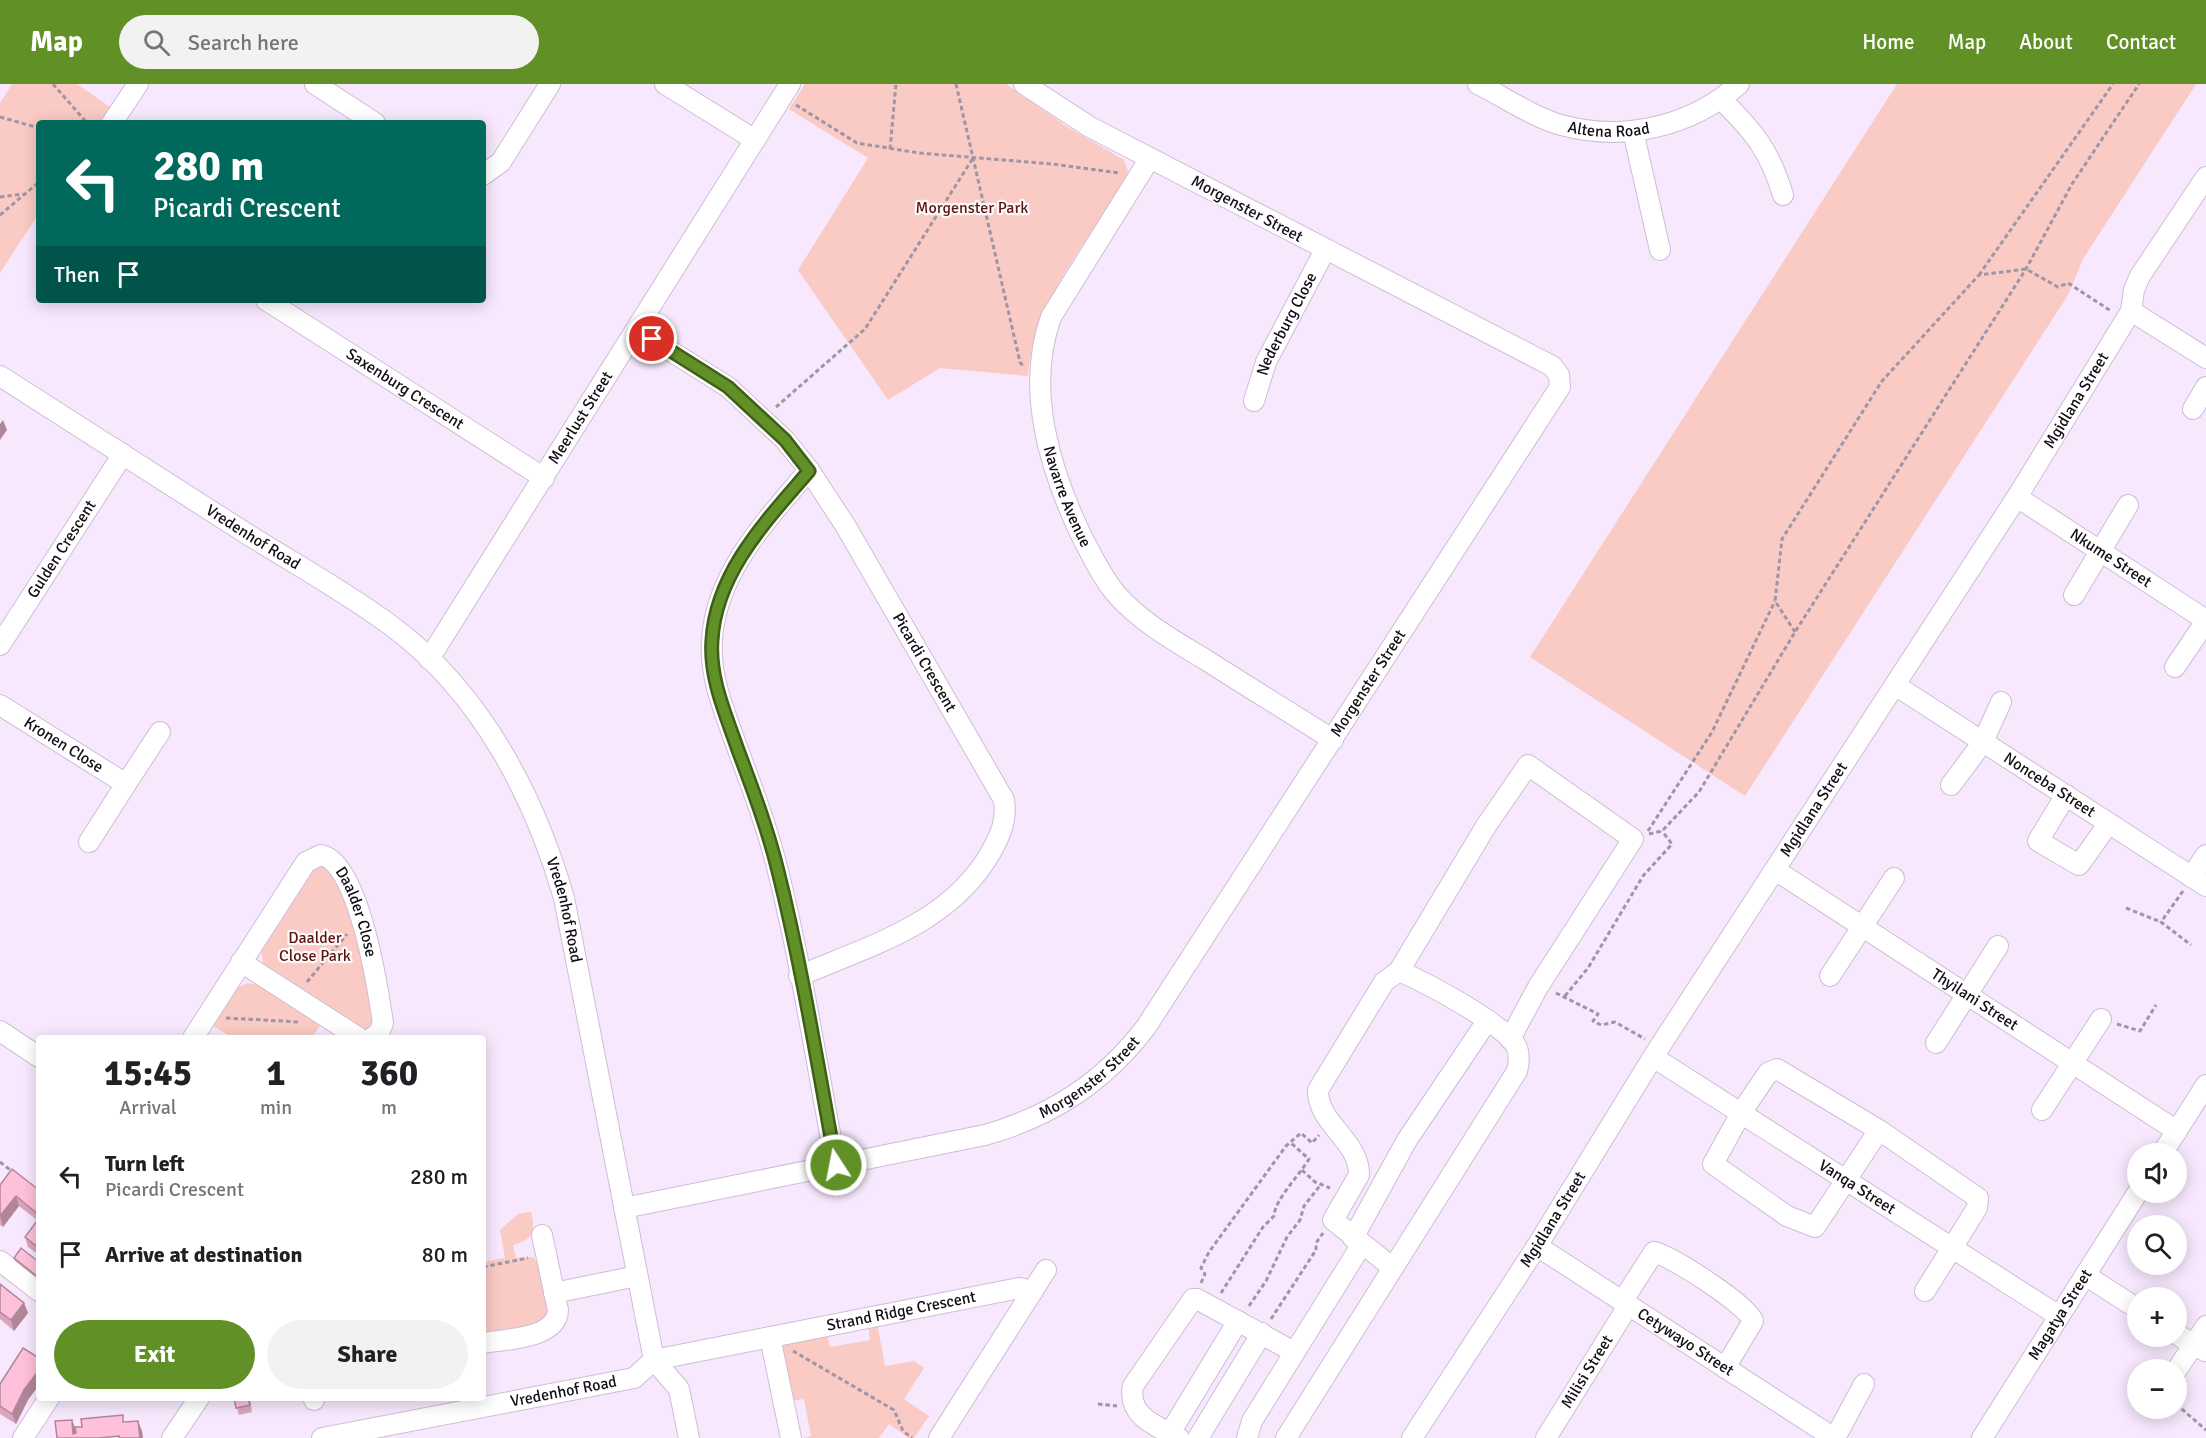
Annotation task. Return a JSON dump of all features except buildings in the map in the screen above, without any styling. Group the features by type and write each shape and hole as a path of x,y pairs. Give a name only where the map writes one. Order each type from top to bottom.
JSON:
{"street":[{"path":"114,120 138,84"},
{"path":"315,84 370,120"},
{"path":"486,173 501,162 550,84"},
{"path":"666,84 754,140"},
{"name":"Morgenster Street","path":"624,1208 1009,1128 1056,1108 1098,1080 1146,1027 1560,387 1561,380 1552,366 1090,127 1024,84"},
{"name":"Altena Road","path":"1478,84 1560,124 1599,132 1633,131 1669,124 1721,99 1739,84"},
{"name":"Meerlust Street","path":"429,659 786,90"},
{"path":"1721,99 1757,136 1775,169 1783,195"},
{"path":"1633,131 1660,250"},
{"name":"Navarre Avenue","path":"1150,158 1051,317 1040,357 1045,429 1053,467 1093,558 1117,595 1147,623 1333,740"},
{"name":"Mgidlana Street","path":"1412,1438 1537,1246 1653,1057 2016,496 2128,316 2140,276 2206,177"},
{"name":"Nederburg Close","path":"1254,401 1266,362 1325,250"},
{"name":"Saxenburg Crescent","path":"271,303 544,478"},
{"path":"2128,316 2206,358"},
{"name":"Picardi Crescent","path":"637,330 728,387 763,418 809,471 845,525 997,784 1004,800 1006,812 1000,837 987,860 967,887 941,910 913,927 800,976"},
{"name":"Vredenhof Road","path":"0,375 392,627 429,659 470,706 509,762 526,795 550,854 564,898 654,1360 634,1378 322,1438"},
{"path":"2193,409 2206,387"},
{"name":"Gulden Crescent","path":"0,645 123,454"},
{"path":"809,471 782,502 729,575 718,601 712,640 712,663 720,700 761,812 778,871 836,1165"},
{"name":"Nkume Street","path":"2016,496 2206,620"},
{"path":"2074,595 2128,505"},
{"path":"2175,667 2206,620"},
{"name":"Nonceba Street","path":"1894,685 2199,881"},
{"path":"1951,785 1983,742 2001,702"},
{"name":"Kronen Close","path":"0,705 126,784"},
{"path":"89,842 160,732"},
{"path":"1394,1268 1333,1220 1359,1175 1359,1167 1346,1141 1330,1122 1318,1102 1318,1090 1384,982 1400,971 1486,826 1528,765 1633,839 1538,987 1510,1039"},
{"path":"2066,795 2038,841 2079,866 2109,823"},
{"path":"2199,881 2206,855"},
{"name":"Daalder Close","path":"195,1035 306,862 316,856 327,856 336,863 362,916 369,938 383,1023 376,1035"},
{"name":"Thyilani Street","path":"1774,870 2177,1131"},
{"path":"1830,976 1894,878"},
{"path":"1936,1043 1998,946"},
{"path":"241,962 354,1035"},
{"path":"1286,1438 1517,1071 1519,1054 1510,1039 1487,1021 1400,971"},
{"path":"2042,1110 2101,1019"},
{"path":"1247,1438 1252,1421 1357,1241 1407,1140 1465,1050 1487,1021"},
{"path":"0,1031 36,1055"},
{"name":"Vanqa Street","path":"1653,1057 2059,1317"},
{"path":"1879,1131 1815,1227 1787,1216 1714,1166 1714,1159 1741,1113 1768,1073 1777,1069 1879,1131 1978,1198 1977,1208 1924,1291"},
{"path":"2169,1143 2205,1087"},
{"name":"Magatya Street","path":"1982,1438 2131,1203"},
{"path":"486,1342 549,1329 558,1314 542,1235"},
{"name":"Cetywayo Street","path":"1537,1246 1835,1438"},
{"name":"Milisi Street","path":"1546,1438 1654,1252 1714,1287 1750,1314 1753,1321 1725,1368"},
{"path":"0,1261 36,1289"},
{"path":"939,1438 1046,1270"},
{"path":"2085,1275 2127,1302"},
{"path":"554,1293 637,1276"},
{"name":"Strand Ridge Crescent","path":"654,1360 1019,1288 1033,1291"},
{"path":"1238,1321 1174,1436 1138,1413 1131,1397 1133,1386 1203,1302 1262,1334 1294,1352"},
{"path":"2187,1361 2201,1349 2206,1326"},
{"path":"1198,1438 1262,1334"},
{"path":"770,1337 790,1438"},
{"path":"2187,1341 2201,1349"},
{"path":"654,1360 679,1389 689,1438"},
{"path":"1835,1438 1864,1384"},
{"path":"23,1438 47,1401"},
{"path":"182,1434 198,1401"}],"path":[{"path":"53,84 84,120"},
{"path":"890,149 896,84"},
{"path":"956,84 1020,362 1041,386"},
{"path":"2113,84 1979,275 1882,381 1782,539 1775,601 1712,732 1645,835 1662,831 1699,792 1795,632 2026,269 2072,184 2139,84"},
{"path":"786,90 857,143 890,149 1124,173 1136,182"},
{"path":"0,117 36,127"},
{"path":"763,418 865,329 973,157"},
{"path":"0,215 36,185"},
{"path":"0,196 25,194"},
{"path":"1979,275 2026,269 2058,287 2068,283 2128,316"},
{"path":"1775,601 1795,632"},
{"path":"1565,996 1588,968 1644,876 1672,844 1662,831"},
{"path":"2161,922 2199,881"},
{"path":"2126,908 2161,922 2191,945"},
{"path":"295,997 362,916"},
{"path":"1538,987 1565,996 1598,1014 1593,1021 1600,1025 1615,1022 1647,1041 1653,1057"},
{"path":"2101,1019 2140,1031 2156,1005"},
{"path":"208,1013 218,1017 297,1023 326,1017"},
{"path":"1203,1302 1205,1274 1201,1268 1209,1252 1290,1142 1301,1132 1312,1143 1330,1122"},
{"path":"1203,1302 1235,1275 1263,1227 1274,1216 1274,1205 1309,1159 1290,1142"},
{"path":"0,1162 21,1179"},
{"path":"1302,1170 1315,1182 1346,1197"},
{"path":"6,1180 13,1172"},
{"path":"1238,1321 1266,1281 1287,1236 1300,1220 1309,1198 1322,1184"},
{"path":"1262,1334 1333,1220"},
{"path":"486,1266 546,1255"},
{"path":"770,1337 894,1410 903,1431 912,1438"},
{"path":"2187,1414 2206,1430"}],"green space":[{"path":"12,84 77,84 110,107 101,120 36,120 36,218 0,273 0,103"},
{"name":"Morgenster Park","path":"805,84 1006,84 1066,126 1124,160 1128,171 1125,182 1079,250 1051,299 1032,349 1028,376 940,368 888,400 798,270 868,158 789,109"},
{"path":"1897,84 2196,84 2083,259 2068,295 1745,796 1530,657"},
{"name":"Daalder Close Park","path":"322,865 331,869 360,931 375,1021 364,1031 263,965 261,947 308,871"},
{"path":"247,983 263,985 321,1024 314,1035 228,1035 210,1024 233,990"},
{"path":"531,1212 533,1230 525,1240 513,1245 516,1258 532,1257 541,1269 548,1298 548,1316 546,1323 486,1334 486,1261 505,1258 500,1230 518,1214"},
{"path":"877,1323 885,1366 914,1361 924,1368 904,1399 929,1416 914,1438 909,1438 889,1424 879,1438 803,1438 811,1436 804,1399 790,1401 781,1351 787,1342 827,1333 830,1347 870,1340 868,1325"}],"route":[{"path":"652,339 728,387 785,440 809,471 782,502 729,575 718,601 712,640 712,663 720,700 761,812 778,871 836,1165"}]}
